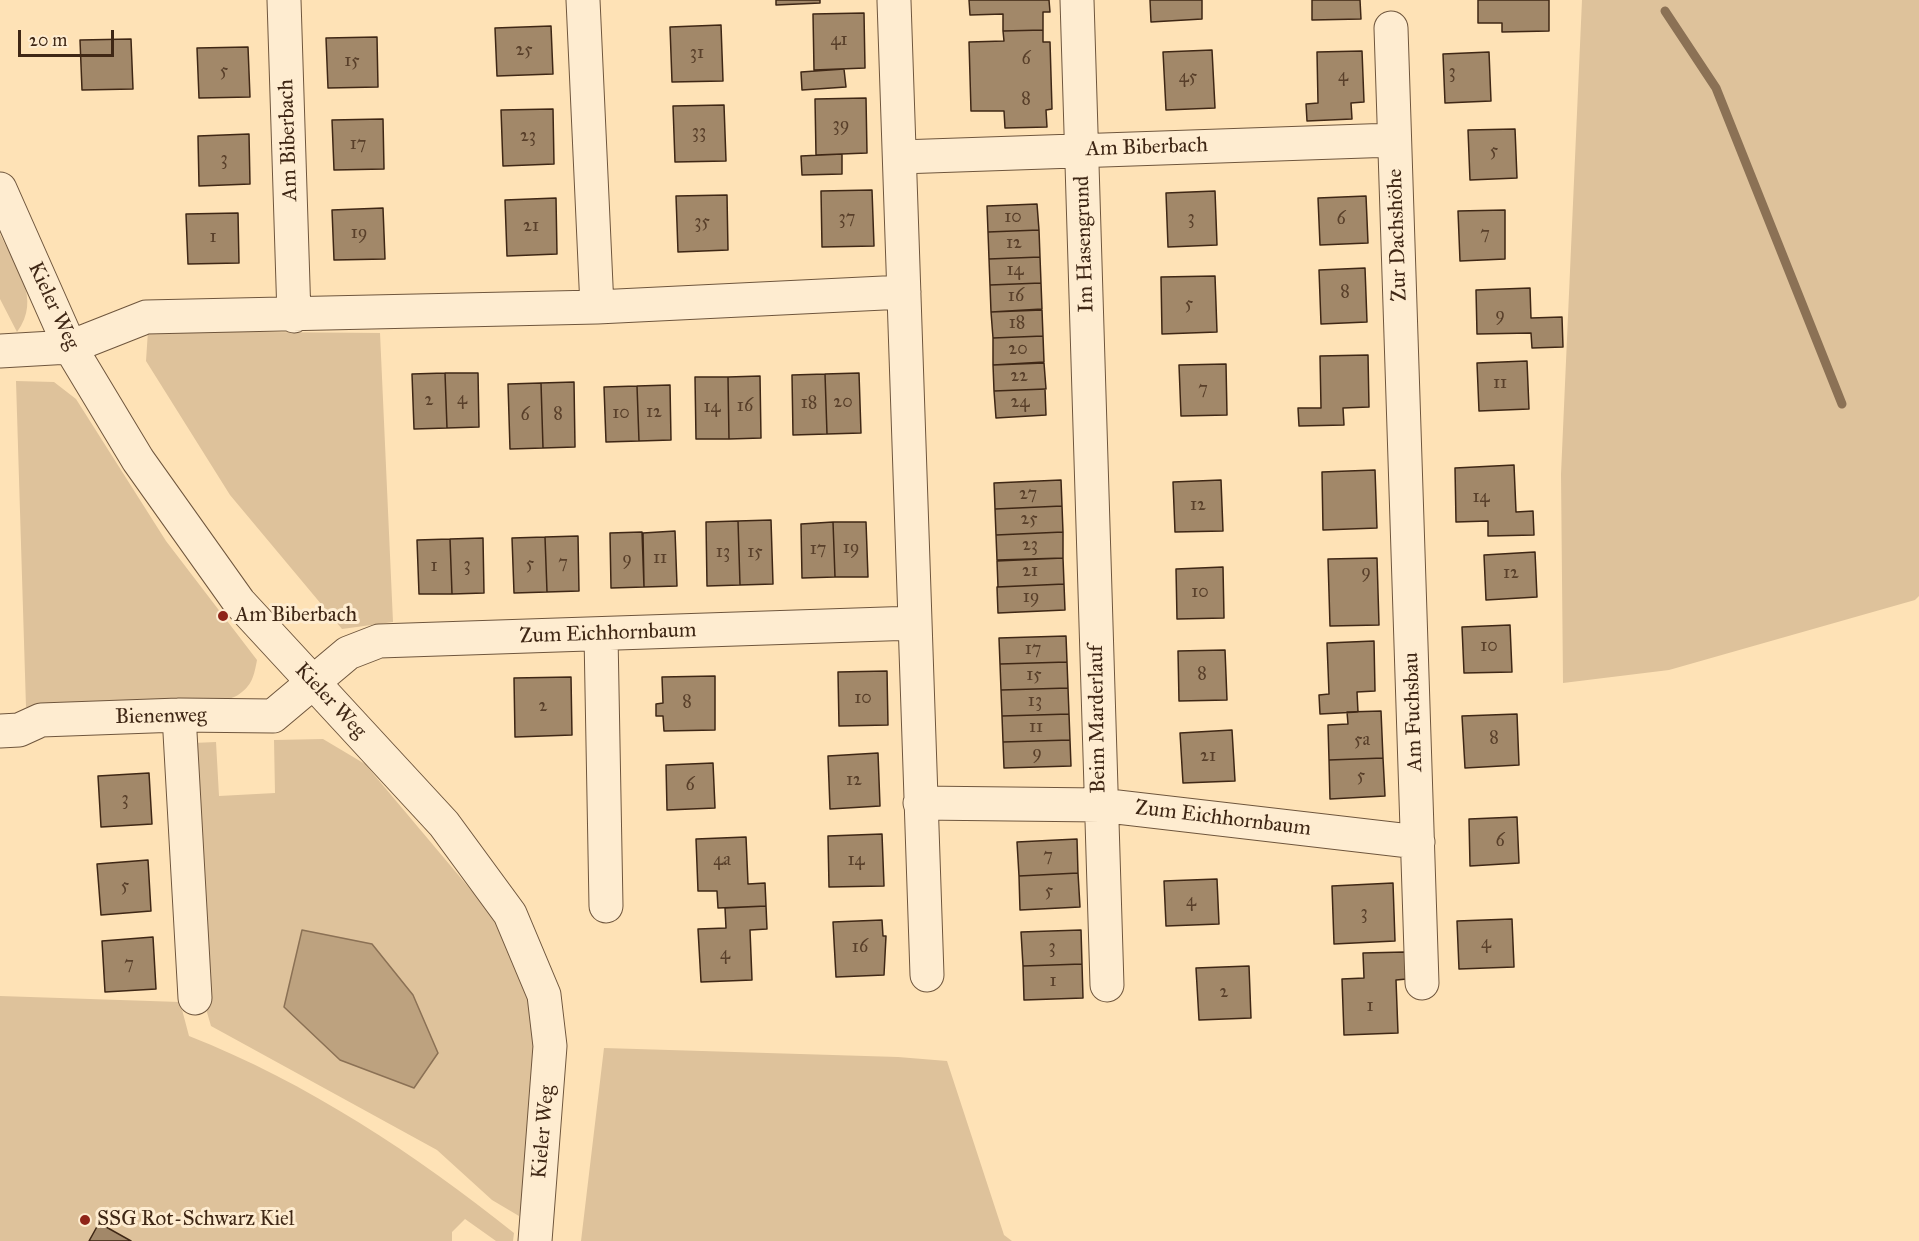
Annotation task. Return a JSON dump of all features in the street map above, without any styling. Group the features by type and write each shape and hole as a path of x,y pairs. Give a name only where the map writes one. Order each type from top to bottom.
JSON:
{"street":[{"name":"Am Biberbach","path":"284,0 294,316"},
{"path":"583,0 597,307"},
{"name":"Im Hasengrund","path":"1077,0 1091,453"},
{"path":"894,1 927,975"},
{"name":"Zur Dachshöhe","path":"1391,28 1404,442"},
{"name":"Am Biberbach","path":"900,157 1395,140"},
{"name":"Kieler Weg","path":"0,189 70,347 138,460 239,602 444,824 510,914 544,995 550,1046 535,1241"},
{"path":"0,351 70,347 146,317 294,316 597,307 904,292"},
{"name":"Am Fuchsbau","path":"1404,442 1422,983"},
{"name":"Beim Marderlauf","path":"1091,453 1107,985"},
{"name":"Zum Eichhornbaum","path":"313,683 348,653 379,641 915,623"},
{"path":"600,635 606,906"},
{"name":"Bienenweg","path":"0,731 19,730 41,720 179,715 273,716 313,683"},
{"path":"179,715 195,998"},
{"name":"Zum Eichhornbaum","path":"920,803 1100,805 1418,842"}],"shaded area":[{"path":"1582,0 1919,0 1919,596 1915,600 1669,670 1563,683 1561,474"},
{"path":"0,234 19,271 27,295 24,319 17,332 0,299"},
{"path":"148,331 380,333 393,622 342,629 230,495 146,361"},
{"path":"16,381 54,382 76,399 166,541 257,660 252,680 238,695 224,700 171,705 26,707"},
{"path":"323,739 365,764 497,921 527,980 538,1039 534,1133 519,1216 492,1200 437,1150 211,1026 204,1002 193,743 216,742 219,796 275,793 274,740"},
{"path":"302,930 372,944 413,995 438,1053 414,1088 340,1060 284,1007"},
{"path":"0,996 180,1002 189,1036 276,1076 359,1122 399,1148 514,1233 513,1241 496,1241 465,1219 452,1232 452,1241 0,1241"},
{"path":"604,1048 898,1057 947,1061 1004,1235 1012,1241 581,1241"}],"building":[{"path":"776,0 820,0 820,3 776,5"},
{"path":"969,0 1049,0 1050,12 1043,12 1043,30 1003,31 1003,14 970,15"},
{"path":"1150,0 1202,0 1202,19 1151,22"},
{"path":"1312,0 1360,0 1361,19 1312,20"},
{"path":"1478,0 1549,0 1549,31 1502,32 1502,23 1478,23"},
{"path":"864,13 865,68 814,70 813,14"},
{"path":"721,25 723,81 672,82 670,27"},
{"path":"551,26 553,74 497,76 495,28"},
{"path":"1043,30 1043,42 1050,42 1052,109 1046,110 1047,127 1005,128 1004,111 971,111 969,42 1004,41 1003,31"},
{"path":"377,37 378,87 328,88 326,38"},
{"path":"131,39 133,89 82,90 80,40"},
{"path":"248,47 250,97 199,98 197,48"},
{"path":"1212,50 1215,108 1166,110 1163,52"},
{"path":"1362,51 1364,102 1351,103 1352,119 1307,121 1306,104 1318,103 1317,52"},
{"path":"1489,52 1491,101 1445,103 1443,54"},
{"path":"844,69 846,87 802,90 801,72"},
{"path":"866,98 867,153 816,155 815,99"},
{"path":"724,105 726,161 675,162 673,106"},
{"path":"553,109 554,164 503,166 501,110"},
{"path":"383,119 384,169 334,170 332,120"},
{"path":"1515,129 1517,178 1470,180 1468,130"},
{"path":"249,134 250,184 199,186 198,136"},
{"path":"842,154 842,174 802,175 801,156"},
{"path":"872,190 874,246 822,247 821,191"},
{"path":"1215,191 1217,245 1168,247 1166,193"},
{"path":"727,195 728,250 678,252 676,196"},
{"path":"1366,196 1368,243 1320,245 1318,198"},
{"path":"556,198 557,254 507,256 505,200"},
{"path":"1037,204 1039,230 988,232 987,206"},
{"path":"383,208 385,259 334,260 332,210"},
{"path":"1505,210 1505,259 1460,261 1458,211"},
{"path":"238,213 239,263 188,264 186,214"},
{"path":"1039,230 1040,257 989,259 988,232"},
{"path":"1040,257 1041,283 990,285 989,259"},
{"path":"1365,268 1367,322 1321,324 1319,270"},
{"path":"1215,276 1217,332 1162,334 1161,277"},
{"path":"1041,283 1042,309 991,312 990,285"},
{"path":"1530,288 1531,318 1562,317 1563,347 1532,348 1531,333 1477,334 1476,290"},
{"path":"1042,310 1043,336 993,338 991,312"},
{"path":"1043,336 1044,362 993,365 993,338"},
{"path":"1368,355 1369,407 1343,408 1344,425 1299,426 1298,408 1321,408 1320,356"},
{"path":"1527,361 1529,409 1479,411 1477,363"},
{"path":"1044,363 1046,389 994,391 993,365"},
{"path":"1226,364 1227,415 1181,416 1179,365"},
{"path":"445,373 447,428 414,429 412,374"},
{"path":"445,373 478,373 479,427 447,428"},
{"path":"859,373 861,433 827,434 825,374"},
{"path":"825,374 827,434 793,435 792,375"},
{"path":"760,376 761,438 729,439 728,377"},
{"path":"695,377 728,377 729,439 696,439"},
{"path":"574,382 575,447 543,448 541,383"},
{"path":"541,383 543,448 510,449 508,384"},
{"path":"670,385 671,440 639,441 637,386"},
{"path":"637,386 639,441 606,442 604,387"},
{"path":"1045,389 1046,415 996,418 994,391"},
{"path":"1514,465 1516,512 1533,511 1534,535 1488,536 1488,521 1456,522 1455,468"},
{"path":"1375,470 1377,528 1323,530 1322,472"},
{"path":"1061,480 1062,506 995,509 994,483"},
{"path":"1221,480 1223,531 1175,532 1173,482"},
{"path":"1062,506 1063,532 996,535 995,509"},
{"path":"771,520 773,584 740,585 738,521"},
{"path":"738,521 740,585 707,586 706,522"},
{"path":"833,522 835,577 802,578 801,524"},
{"path":"833,522 866,522 868,577 835,577"},
{"path":"675,531 677,586 644,587 643,533"},
{"path":"642,532 644,587 611,588 610,533"},
{"path":"1063,532 1063,558 997,560 996,535"},
{"path":"578,536 579,591 547,592 545,537"},
{"path":"545,537 547,592 514,593 512,538"},
{"path":"483,538 484,593 452,594 450,539"},
{"path":"450,539 452,594 419,594 417,540"},
{"path":"1535,552 1537,597 1486,600 1484,555"},
{"path":"1063,558 1064,584 998,587 997,561"},
{"path":"1377,558 1379,625 1330,626 1328,559"},
{"path":"1223,567 1224,618 1177,619 1176,569"},
{"path":"1064,584 1065,610 998,613 997,587"},
{"path":"1510,625 1512,672 1464,673 1462,627"},
{"path":"1066,636 1067,662 1000,664 999,638"},
{"path":"1374,641 1375,691 1357,692 1358,712 1320,714 1319,695 1329,694 1327,643"},
{"path":"1225,650 1227,700 1179,701 1178,651"},
{"path":"1067,662 1068,688 1001,690 1000,664"},
{"path":"887,671 888,725 839,726 838,672"},
{"path":"715,676 715,730 664,731 663,716 656,716 656,704 663,703 662,677"},
{"path":"571,677 572,735 515,737 514,678"},
{"path":"1068,688 1069,714 1002,716 1001,690"},
{"path":"1381,711 1383,758 1329,760 1328,725 1348,724 1347,712"},
{"path":"1069,714 1070,740 1003,742 1002,716"},
{"path":"1517,714 1519,765 1465,768 1462,716"},
{"path":"1232,730 1235,781 1183,783 1180,733"},
{"path":"1070,740 1071,766 1004,768 1003,742"},
{"path":"878,753 880,806 830,809 828,756"},
{"path":"1383,758 1385,796 1330,799 1329,760"},
{"path":"713,763 715,808 667,810 666,765"},
{"path":"149,773 152,824 101,827 98,776"},
{"path":"1517,817 1519,863 1470,866 1469,819"},
{"path":"882,834 884,886 829,887 828,836"},
{"path":"746,837 748,884 765,883 766,906 718,908 717,891 698,891 696,839"},
{"path":"1077,839 1078,873 1019,876 1017,842"},
{"path":"148,860 151,911 101,915 97,864"},
{"path":"1078,873 1080,907 1020,910 1019,876"},
{"path":"1217,879 1219,924 1166,926 1164,881"},
{"path":"1393,883 1395,941 1334,944 1332,886"},
{"path":"766,906 767,929 750,930 752,980 701,982 698,929 726,928 725,908"},
{"path":"1512,919 1514,967 1459,969 1457,921"},
{"path":"882,920 883,936 886,936 884,975 836,977 833,922"},
{"path":"1081,930 1082,964 1023,966 1021,932"},
{"path":"153,937 156,989 105,992 102,941"},
{"path":"1405,952 1407,979 1396,980 1398,1033 1344,1035 1342,979 1364,978 1363,953"},
{"path":"1082,964 1083,998 1024,1000 1023,966"},
{"path":"1249,966 1251,1018 1199,1020 1196,968"},
{"path":"99,1223 131,1241 89,1241"}],"waterway":[{"path":"1665,11 1716,88 1842,404"}],"place":[{"name":"Am Biberbach","path":"223,616"},
{"name":"SSG Rot-Schwarz Kiel","path":"85,1220"}]}
